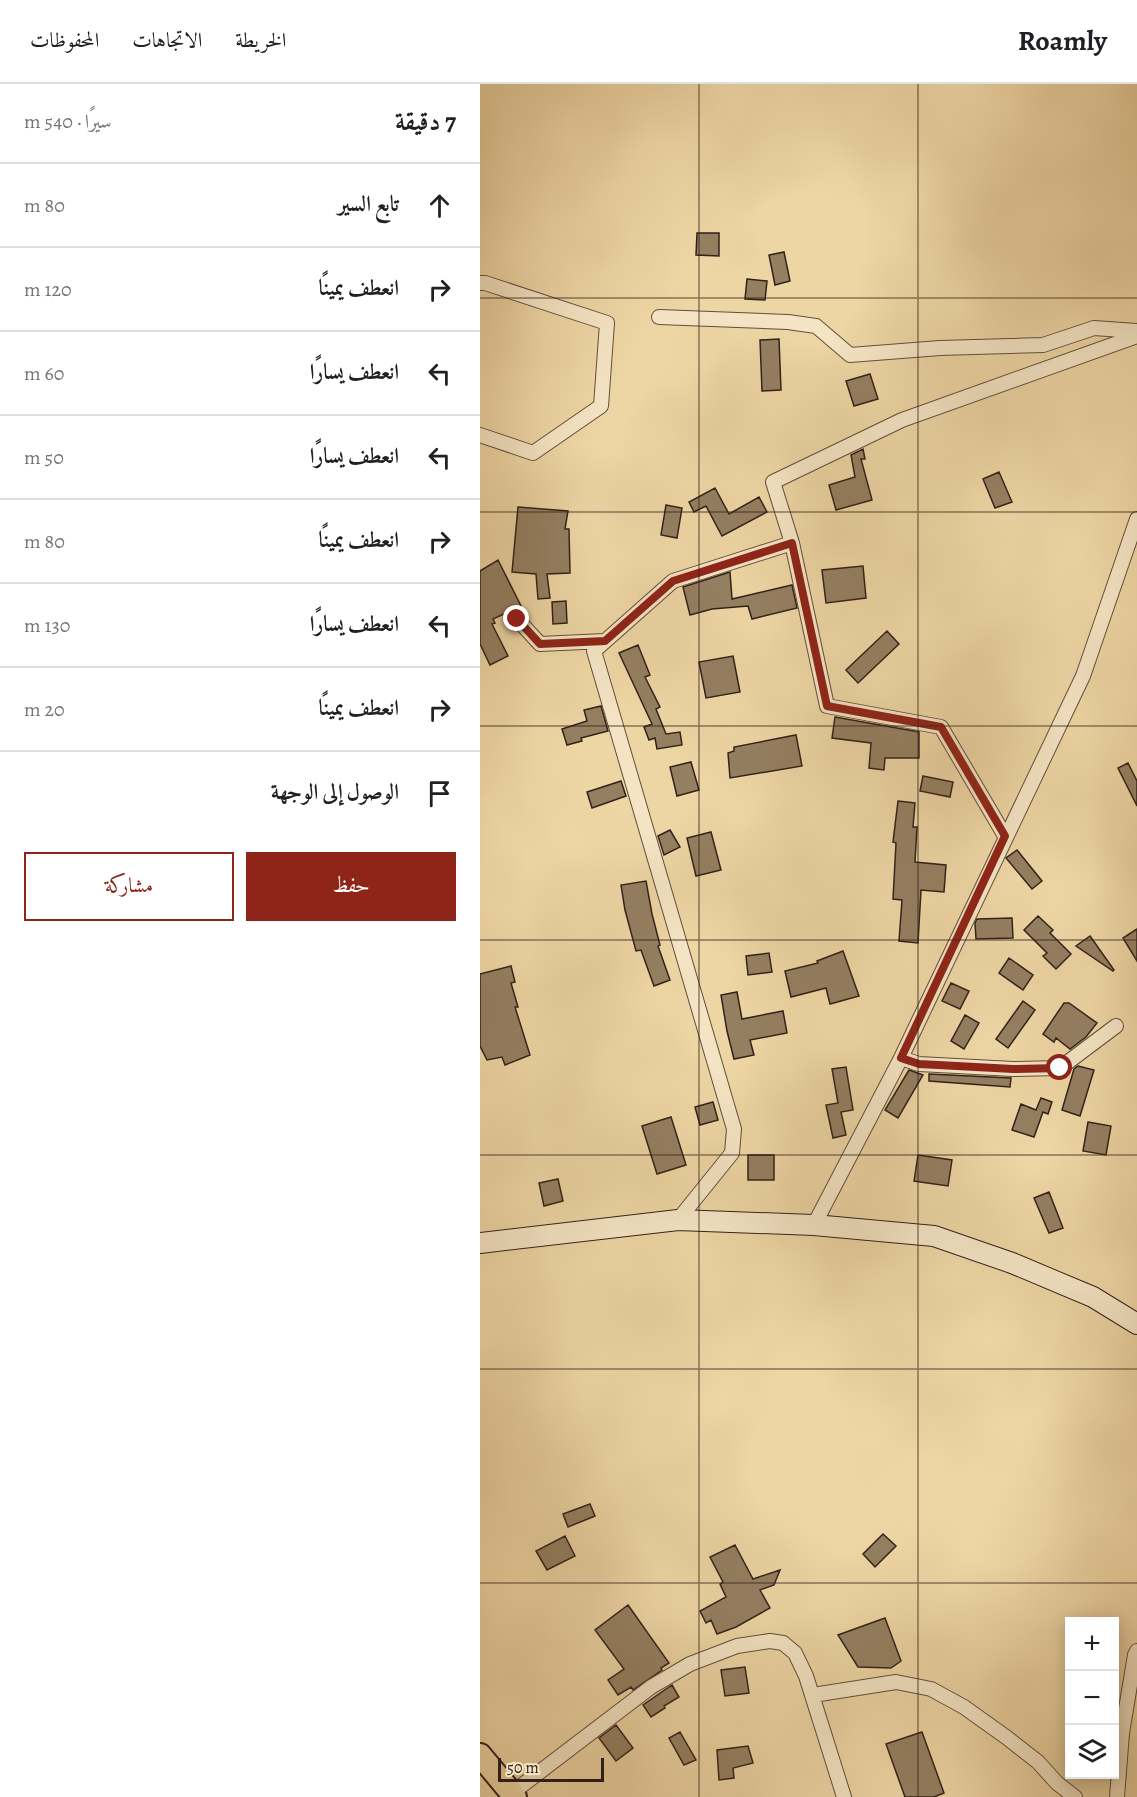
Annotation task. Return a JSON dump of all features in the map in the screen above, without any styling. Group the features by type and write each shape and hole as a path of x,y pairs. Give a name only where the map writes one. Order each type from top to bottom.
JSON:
{"main road":[{"path":"480,1755 514,1795"}],"street":[{"path":"480,283 484,282 607,323 601,406 533,453 480,435"},
{"path":"659,317 788,322 816,326 850,356 940,348 1043,345 1094,328 1137,331"},
{"path":"1005,836 941,727 827,706 792,543 773,482 902,420 1137,336"},
{"path":"814,1225 901,1058 1083,676 1137,519"},
{"path":"678,1220 732,1153 734,1129 594,651 673,581 792,543"},
{"path":"517,619 540,644 605,641"},
{"path":"901,1058 919,1064 1013,1069 1060,1068 1116,1026"},
{"path":"480,1243 678,1220 814,1225 934,1236 1012,1263 1093,1297 1137,1324"},
{"path":"514,1795 651,1687 690,1664 737,1646 770,1641 783,1643 795,1653 806,1676 844,1797"},
{"path":"1117,1797 1122,1733 1137,1651"},
{"path":"813,1695 896,1682 931,1689 964,1707 1006,1737 1038,1762 1057,1783 1075,1797"}],"building":[{"path":"697,233 719,233 719,256 696,255"},
{"path":"784,252 790,281 775,285 769,255"},
{"path":"747,279 767,281 765,300 745,299"},
{"path":"779,339 781,390 762,391 760,340"},
{"path":"870,374 878,399 854,406 846,381"},
{"path":"863,449 865,459 861,459 872,500 836,510 829,485 855,477 851,455"},
{"path":"999,472 1012,502 995,508 983,479"},
{"path":"715,488 729,514 759,497 767,512 722,536 706,506 694,512 689,502"},
{"path":"666,505 682,508 677,538 661,535"},
{"path":"518,507 568,511 565,529 569,529 570,573 547,574 550,598 538,599 536,574 512,572"},
{"path":"498,560 521,606 493,619 495,623 492,624 508,656 490,665 480,644 480,571"},
{"path":"863,566 866,598 826,603 822,570"},
{"path":"730,572 732,599 792,585 797,608 752,619 748,606 712,609 690,615 683,587"},
{"path":"566,601 567,623 553,624 552,602"},
{"path":"887,631 899,644 858,683 846,670"},
{"path":"638,645 650,675 645,677 660,707 656,709 666,734 680,732 682,745 657,749 655,738 649,740 644,727 652,724 619,653"},
{"path":"733,656 740,692 706,698 699,662"},
{"path":"601,706 608,731 581,738 582,741 567,745 562,729 587,721 584,710"},
{"path":"835,717 919,732 919,758 885,758 884,770 869,768 871,743 832,738"},
{"path":"796,735 802,766 730,778 728,753 734,751 734,747"},
{"path":"691,762 699,790 677,796 670,767"},
{"path":"1128,763 1137,781 1137,806 1118,768"},
{"path":"923,776 953,782 950,797 920,791"},
{"path":"621,781 626,796 592,808 587,792"},
{"path":"898,801 915,803 913,827 917,827 915,862 946,865 944,892 921,890 918,943 899,941 902,900 893,899 896,843 893,842"},
{"path":"670,830 680,847 664,855 658,836"},
{"path":"711,832 721,870 696,876 687,838"},
{"path":"1017,850 1042,881 1032,889 1006,858"},
{"path":"646,881 660,945 658,946 670,980 654,986 641,950 636,951 621,885"},
{"path":"1038,916 1053,930 1050,933 1071,954 1056,969 1043,956 1047,953 1024,930"},
{"path":"1012,918 1013,938 976,939 977,919"},
{"path":"1137,929 1137,961 1123,938"},
{"path":"1090,936 1114,970 1113,971 1076,946"},
{"path":"843,951 859,996 830,1004 826,988 791,997 785,971 818,963 817,961"},
{"path":"769,953 772,972 748,975 746,956"},
{"path":"1009,958 1033,975 1023,990 999,973"},
{"path":"511,966 515,982 511,983 518,1007 515,1007 530,1055 505,1065 502,1057 487,1060 480,1046 480,974"},
{"path":"951,983 969,991 960,1009 942,1001"},
{"path":"737,992 742,1019 783,1011 787,1033 750,1040 754,1055 734,1059 721,995"},
{"path":"1023,1001 1035,1010 1008,1048 996,1039"},
{"path":"1064,1003 1069,1003 1097,1023 1086,1037 1070,1049 1056,1038 1054,1042 1043,1034"},
{"path":"965,1015 979,1023 964,1049 951,1041"},
{"path":"1078,1066 1094,1070 1080,1116 1062,1110 1074,1069"},
{"path":"846,1067 853,1110 841,1112 846,1135 833,1138 826,1105 838,1103 832,1069"},
{"path":"909,1070 923,1075 898,1118 885,1110"},
{"path":"929,1074 1011,1078 1010,1087 929,1081"},
{"path":"1041,1098 1052,1102 1048,1114 1043,1112 1034,1137 1012,1130 1021,1104 1036,1110"},
{"path":"713,1102 718,1120 700,1125 695,1107"},
{"path":"671,1117 686,1165 657,1174 642,1126"},
{"path":"1088,1122 1111,1126 1106,1155 1083,1151"},
{"path":"748,1155 774,1155 774,1180 748,1180"},
{"path":"918,1155 952,1160 948,1186 914,1181"},
{"path":"558,1179 563,1201 544,1206 539,1183"},
{"path":"1049,1192 1063,1228 1049,1233 1034,1198"},
{"path":"590,1504 595,1516 568,1527 563,1514"},
{"path":"883,1534 896,1546 875,1567 863,1554"},
{"path":"565,1536 575,1556 547,1570 536,1551"},
{"path":"735,1545 753,1579 780,1570 774,1585 760,1590 770,1608 736,1627 717,1634 711,1620 706,1623 700,1611 726,1597 720,1584 723,1582 710,1557"},
{"path":"628,1605 669,1663 633,1690 631,1687 618,1695 608,1680 624,1669 595,1630"},
{"path":"885,1618 901,1661 891,1668 858,1667 838,1635"},
{"path":"745,1667 749,1693 725,1696 721,1670"},
{"path":"672,1685 679,1697 651,1717 643,1705"},
{"path":"616,1725 633,1748 616,1761 599,1738"},
{"path":"680,1732 696,1760 684,1765 669,1738"},
{"path":"922,1732 944,1793 934,1797 905,1797 886,1744"},
{"path":"748,1746 753,1763 733,1768 734,1778 719,1780 717,1750"}],"route":[{"path":"517,619 540,644 605,641 673,581 792,543 827,706 941,727 1005,836 901,1058 919,1064 1013,1069 1060,1068"}]}
